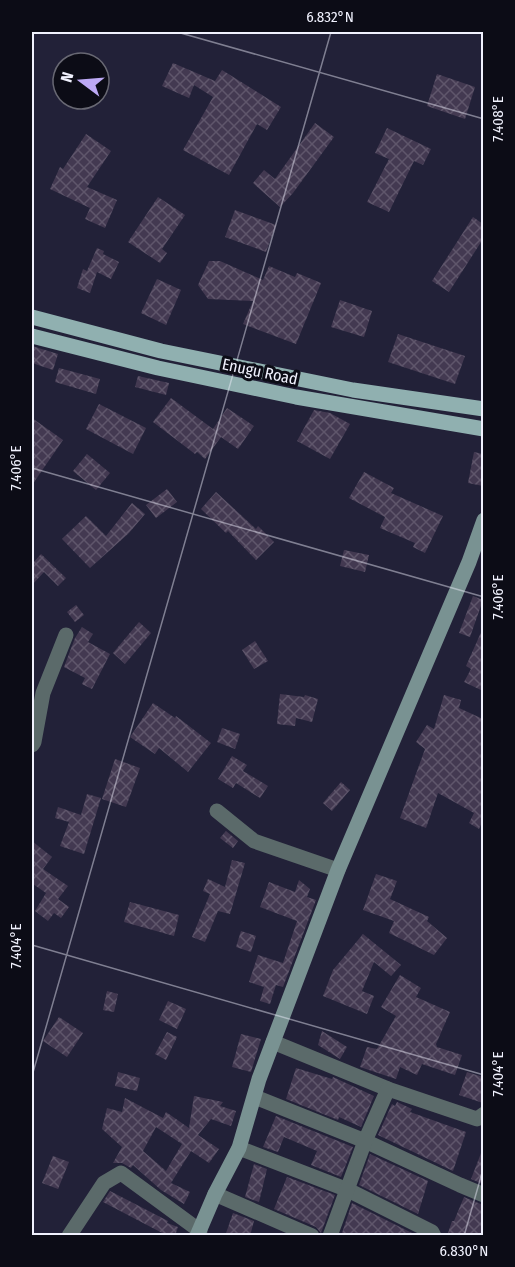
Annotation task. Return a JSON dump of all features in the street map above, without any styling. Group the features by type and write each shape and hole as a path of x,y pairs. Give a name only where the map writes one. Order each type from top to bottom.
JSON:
{"main road":[{"path":"32,317 192,358 354,390 483,409"},
{"name":"Enugu Road","path":"32,336 158,368 296,397 483,429"}],"street":[{"path":"69,1236 104,1183 120,1173 198,1233 239,1148 259,1079 338,870 470,562 483,520"},
{"path":"32,745 43,693 66,635"},
{"path":"217,811 254,841 338,870"},
{"path":"273,1042 388,1089 481,1121"},
{"path":"330,1236 365,1141 388,1089"},
{"path":"255,1097 365,1141 483,1195"},
{"path":"239,1148 348,1190 432,1232 434,1236"},
{"path":"215,1194 312,1236"}],"building":[{"path":"173,63 215,81 222,70 281,107 267,130 257,124 229,175 183,150 213,97 194,85 189,98 162,86"},
{"path":"437,74 475,87 465,119 427,106"},
{"path":"315,123 334,137 280,207 253,183 264,170 275,179"},
{"path":"387,128 431,149 423,165 414,161 389,212 367,202 389,159 375,153"},
{"path":"86,134 111,151 87,187 117,200 105,228 85,219 90,208 50,189 60,167 63,169"},
{"path":"158,197 185,215 162,249 167,253 160,263 128,242"},
{"path":"235,210 276,225 266,252 225,237"},
{"path":"473,217 483,224 483,239 449,292 432,281"},
{"path":"97,248 104,251 103,254 119,262 111,279 97,272 90,293 77,288 83,269 87,271"},
{"path":"209,261 220,261 263,280 269,266 295,277 297,273 321,283 296,344 243,324 253,301 208,299 198,285"},
{"path":"157,279 181,290 166,325 141,313"},
{"path":"340,300 372,311 364,337 331,327"},
{"path":"398,334 465,356 455,384 388,362"},
{"path":"32,346 58,354 53,370 32,363"},
{"path":"59,368 100,379 96,394 55,382"},
{"path":"138,376 169,383 166,395 135,387"},
{"path":"171,398 213,429 227,408 254,426 238,449 221,437 205,459 153,422"},
{"path":"99,404 146,428 133,454 86,429"},
{"path":"314,410 330,413 350,424 330,459 297,441"},
{"path":"32,418 63,440 32,485"},
{"path":"474,452 483,454 483,486 468,483"},
{"path":"87,454 110,473 96,490 73,471"},
{"path":"364,472 394,488 391,493 443,516 425,553 413,547 415,543 380,528 385,517 349,498"},
{"path":"167,489 177,502 156,518 146,505"},
{"path":"216,492 256,529 258,526 274,542 256,560 228,531 226,533 201,509"},
{"path":"132,503 145,514 129,533 90,568 62,539 86,516 106,536"},
{"path":"344,550 369,555 365,572 340,566"},
{"path":"41,554 66,578 58,586 44,572 32,585 32,564"},
{"path":"473,596 483,600 470,637 459,633"},
{"path":"76,605 84,615 75,622 67,612"},
{"path":"139,622 151,633 125,664 113,653"},
{"path":"82,627 93,634 88,642 110,654 92,689 82,684 85,678 64,667 75,638"},
{"path":"483,628 483,691 464,682 471,669 466,666"},
{"path":"255,641 268,661 254,669 242,650"},
{"path":"280,694 304,697 305,695 318,699 312,722 296,718 295,726 277,724"},
{"path":"444,695 461,700 459,708 483,719 483,820 479,829 469,823 474,813 438,793 426,828 400,818 425,749 416,742 427,725 434,729"},
{"path":"153,703 175,718 176,716 211,743 188,772 159,748 155,754 130,737"},
{"path":"222,728 240,734 235,749 217,742"},
{"path":"232,756 247,765 243,771 268,786 260,798 236,783 233,788 218,779"},
{"path":"115,759 140,768 126,807 102,799"},
{"path":"341,782 350,790 332,811 323,803"},
{"path":"87,794 101,798 84,854 60,846 69,822 55,818 58,807 81,815"},
{"path":"226,831 238,841 233,848 220,838"},
{"path":"32,841 52,857 43,869 68,886 58,899 69,907 61,918 54,913 48,921 35,911 46,893 33,884 32,886"},
{"path":"232,860 245,863 230,914 218,911 205,942 192,937 210,894 203,891 208,879 225,887"},
{"path":"376,874 397,881 390,899 429,917 427,921 447,938 434,955 389,933 394,921 363,910"},
{"path":"299,880 310,889 307,897 316,900 283,987 276,985 270,1004 260,1001 264,987 249,982 258,955 283,963 297,921 260,907 269,882 295,892"},
{"path":"130,902 179,915 174,936 124,922"},
{"path":"241,931 256,936 251,952 236,947"},
{"path":"363,934 401,965 391,976 374,962 362,991 374,996 367,1014 323,996 333,970"},
{"path":"400,975 421,988 416,997 450,1012 436,1044 437,1047 462,1055 455,1075 422,1064 417,1075 400,1067 396,1079 360,1067 367,1047 377,1049 396,1016 381,1007"},
{"path":"107,991 118,994 114,1012 103,1010"},
{"path":"168,1001 186,1009 177,1029 159,1020"},
{"path":"59,1017 83,1033 67,1057 43,1041"},
{"path":"322,1031 347,1047 340,1059 318,1045"},
{"path":"167,1032 177,1037 166,1060 155,1054"},
{"path":"241,1034 261,1039 251,1072 232,1067"},
{"path":"296,1068 332,1079 333,1077 374,1096 361,1127 286,1099"},
{"path":"118,1072 140,1078 137,1091 115,1086"},
{"path":"467,1072 483,1077 483,1103 459,1095"},
{"path":"194,1096 223,1102 220,1106 236,1111 231,1126 211,1119 198,1135 219,1149 209,1163 191,1151 171,1183 190,1192 184,1204 161,1190 133,1165 131,1168 122,1163 113,1163 122,1147 102,1129 107,1108 122,1112 125,1098 163,1118 166,1112 189,1128","holes":["156,1127 182,1144 166,1171 143,1151"]},
{"path":"397,1102 412,1109 410,1112 466,1132 453,1171 378,1135 392,1104 395,1106"},
{"path":"276,1116 353,1147 341,1177 311,1165 317,1151 284,1137 278,1152 263,1147"},
{"path":"483,1148 483,1184 471,1179"},
{"path":"370,1154 428,1181 418,1214 359,1185"},
{"path":"53,1156 69,1162 58,1189 42,1183"},
{"path":"254,1164 267,1169 259,1202 245,1197"},
{"path":"287,1177 335,1195 321,1233 316,1227 274,1209"},
{"path":"110,1191 178,1227 175,1236 168,1236 103,1202"},
{"path":"464,1197 483,1205 483,1236 447,1236"},
{"path":"352,1203 412,1233 411,1236 341,1236"},
{"path":"233,1213 254,1221 250,1236 225,1236"}]}
